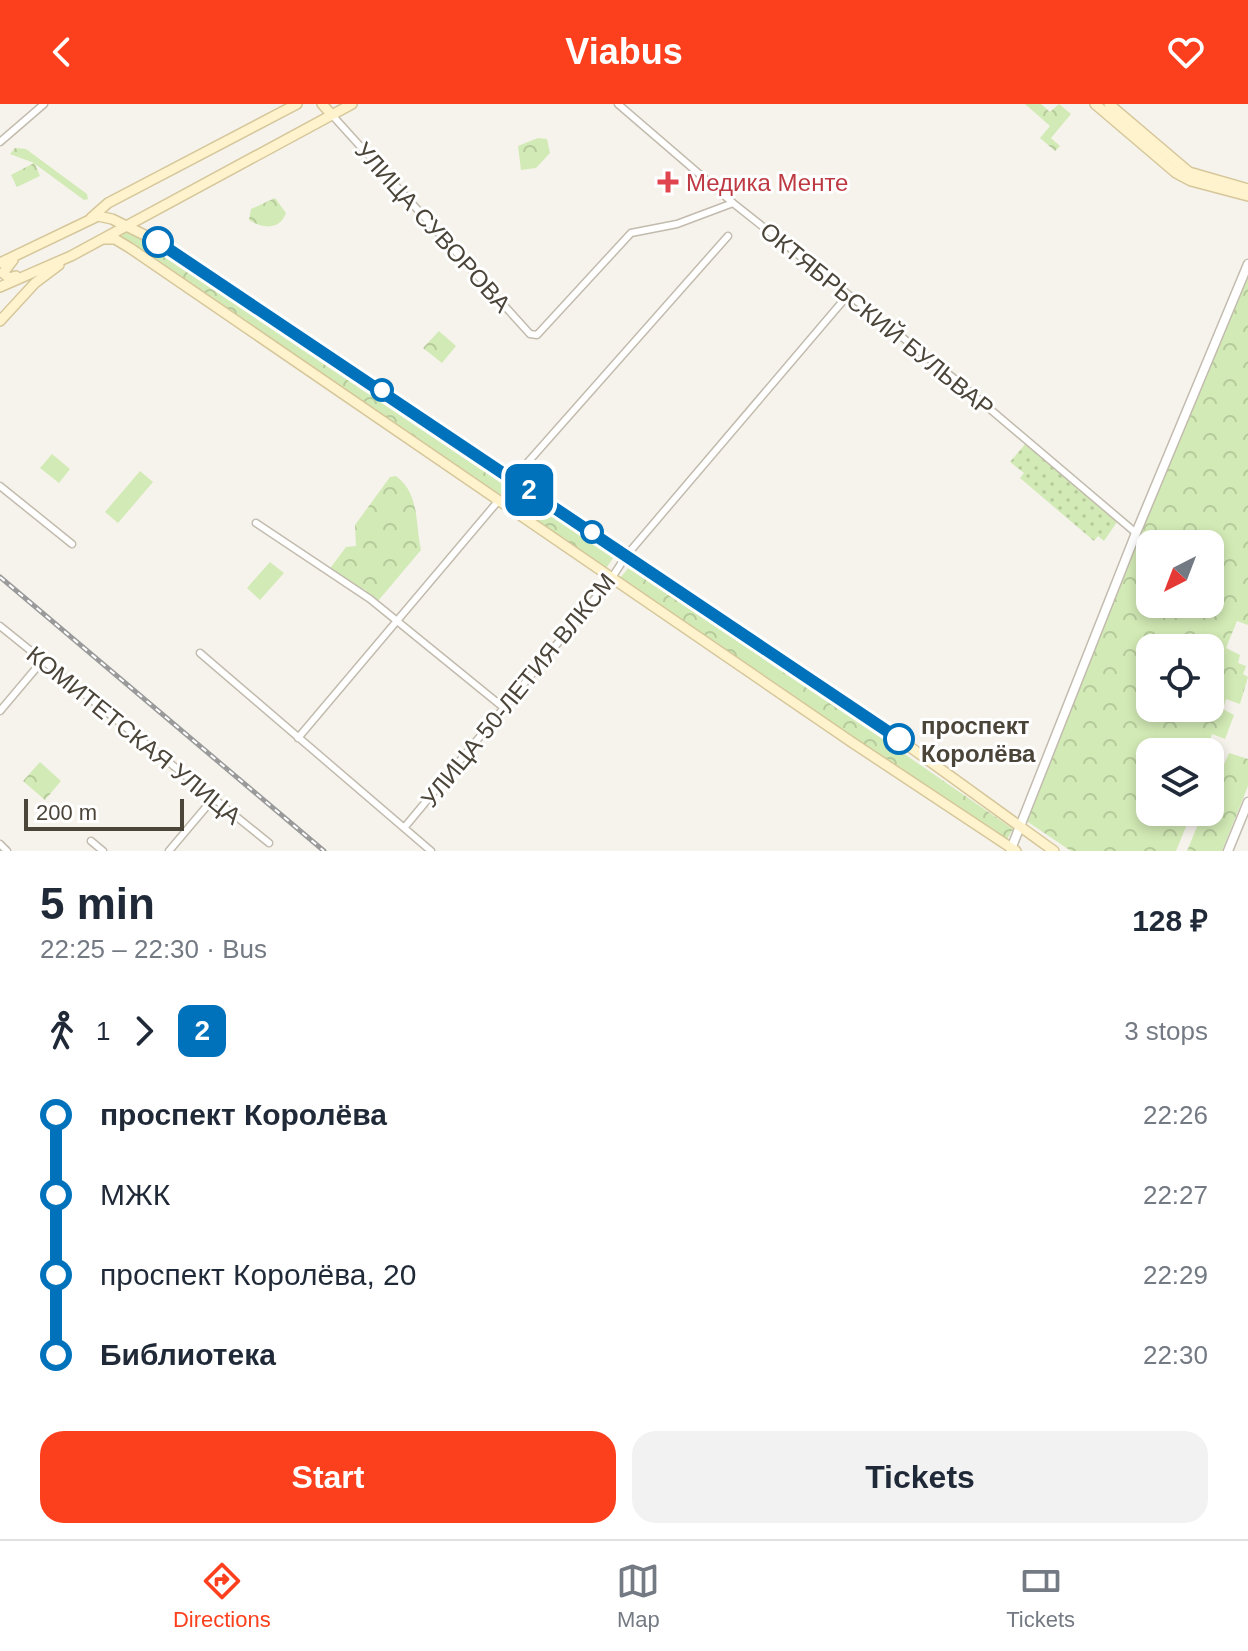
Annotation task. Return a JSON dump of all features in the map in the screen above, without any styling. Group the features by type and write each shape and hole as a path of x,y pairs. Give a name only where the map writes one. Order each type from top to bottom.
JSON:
{"main road":[{"path":"89,220 108,203 297,104"},
{"path":"322,104 332,115"},
{"path":"0,287 71,256 352,104"},
{"path":"1095,104 1176,173 1248,196"},
{"path":"1109,104 1181,167 1248,189"},
{"path":"1,262 103,216 173,250 899,739 1054,851"},
{"path":"103,239 115,239 130,248 1012,850"},
{"path":"23,252 5,266 3,273 11,278 35,271"},
{"path":"0,321 35,283 71,256"}],"street":[{"name":"ОКТЯБРЬСКИЙ БУЛЬВАР","path":"618,104 733,203 975,397 1136,533"},
{"path":"0,142 40,105"},
{"name":"УЛИЦА СУВОРОВА","path":"332,115 530,334 537,335 631,233 666,227 733,203"},
{"path":"513,479 728,236"},
{"path":"1137,530 1248,264"},
{"name":"УЛИЦА 50-ЛЕТИЯ ВЛКСМ","path":"404,828 611,579 626,556 848,295"},
{"path":"0,486 72,544"},
{"path":"298,738 499,500"},
{"path":"256,523 397,620 504,708"},
{"path":"1012,850 1019,824 1136,533"},
{"name":"КОМИТЕТСКАЯ УЛИЦА","path":"0,626 269,843"},
{"path":"200,653 431,851"},
{"path":"0,711 43,660"},
{"path":"169,851 212,800"},
{"path":"1228,851 1248,802"},
{"path":"91,841 103,851"},
{"path":"0,844 7,851"}],"green space":[{"path":"1025,104 1041,104 1050,112 1059,104 1071,114 1051,138 1060,146 1055,151 1040,138 1050,126"},
{"path":"538,138 547,139 550,153 536,168 521,170 518,146"},
{"path":"15,148 26,149 87,194 88,199 84,200 35,164 40,176 17,187 11,175 34,163 10,154"},
{"path":"275,198 286,213 280,223 265,226 249,220 251,209"},
{"path":"125,231 166,251 615,555 605,570 117,235"},
{"path":"1248,275 1248,625 1237,621 1226,648 1240,655 1238,663 1246,666 1243,674 1248,677 1240,704 1226,699 1224,706 1224,634 1136,634 1136,722 1224,722 1224,710 1234,715 1225,739 1212,734 1211,738 1136,738 1136,826 1186,826 1176,851 1071,851 1025,820 1136,542 1136,618 1224,618 1224,530 1141,530"},
{"path":"439,331 456,346 442,363 423,348"},
{"path":"1026,443 1117,522 1104,541 1098,536 1094,541 1020,478 1024,473 1010,462"},
{"path":"52,454 70,469 59,483 40,468"},
{"path":"140,471 153,482 118,523 105,512"},
{"path":"396,476 404,483 413,500 421,550 378,601 368,599 366,590 332,578 331,567 346,547 356,546 355,525 390,477"},
{"path":"270,562 284,573 260,600 247,588"},
{"path":"631,565 1013,829 1006,841 620,578"},
{"path":"1229,753 1248,759 1248,786 1222,851 1187,851 1197,826 1224,826 1224,765"},
{"path":"40,762 61,781 45,800 23,781"}],"railway":[{"path":"0,577 324,851"}],"bus line":[{"name":"2","path":"158,242 899,739"}],"place":[{"name":"Медика Менте","path":"668,182"},
{"name":"проспект Королёва","path":"899,739"}]}
